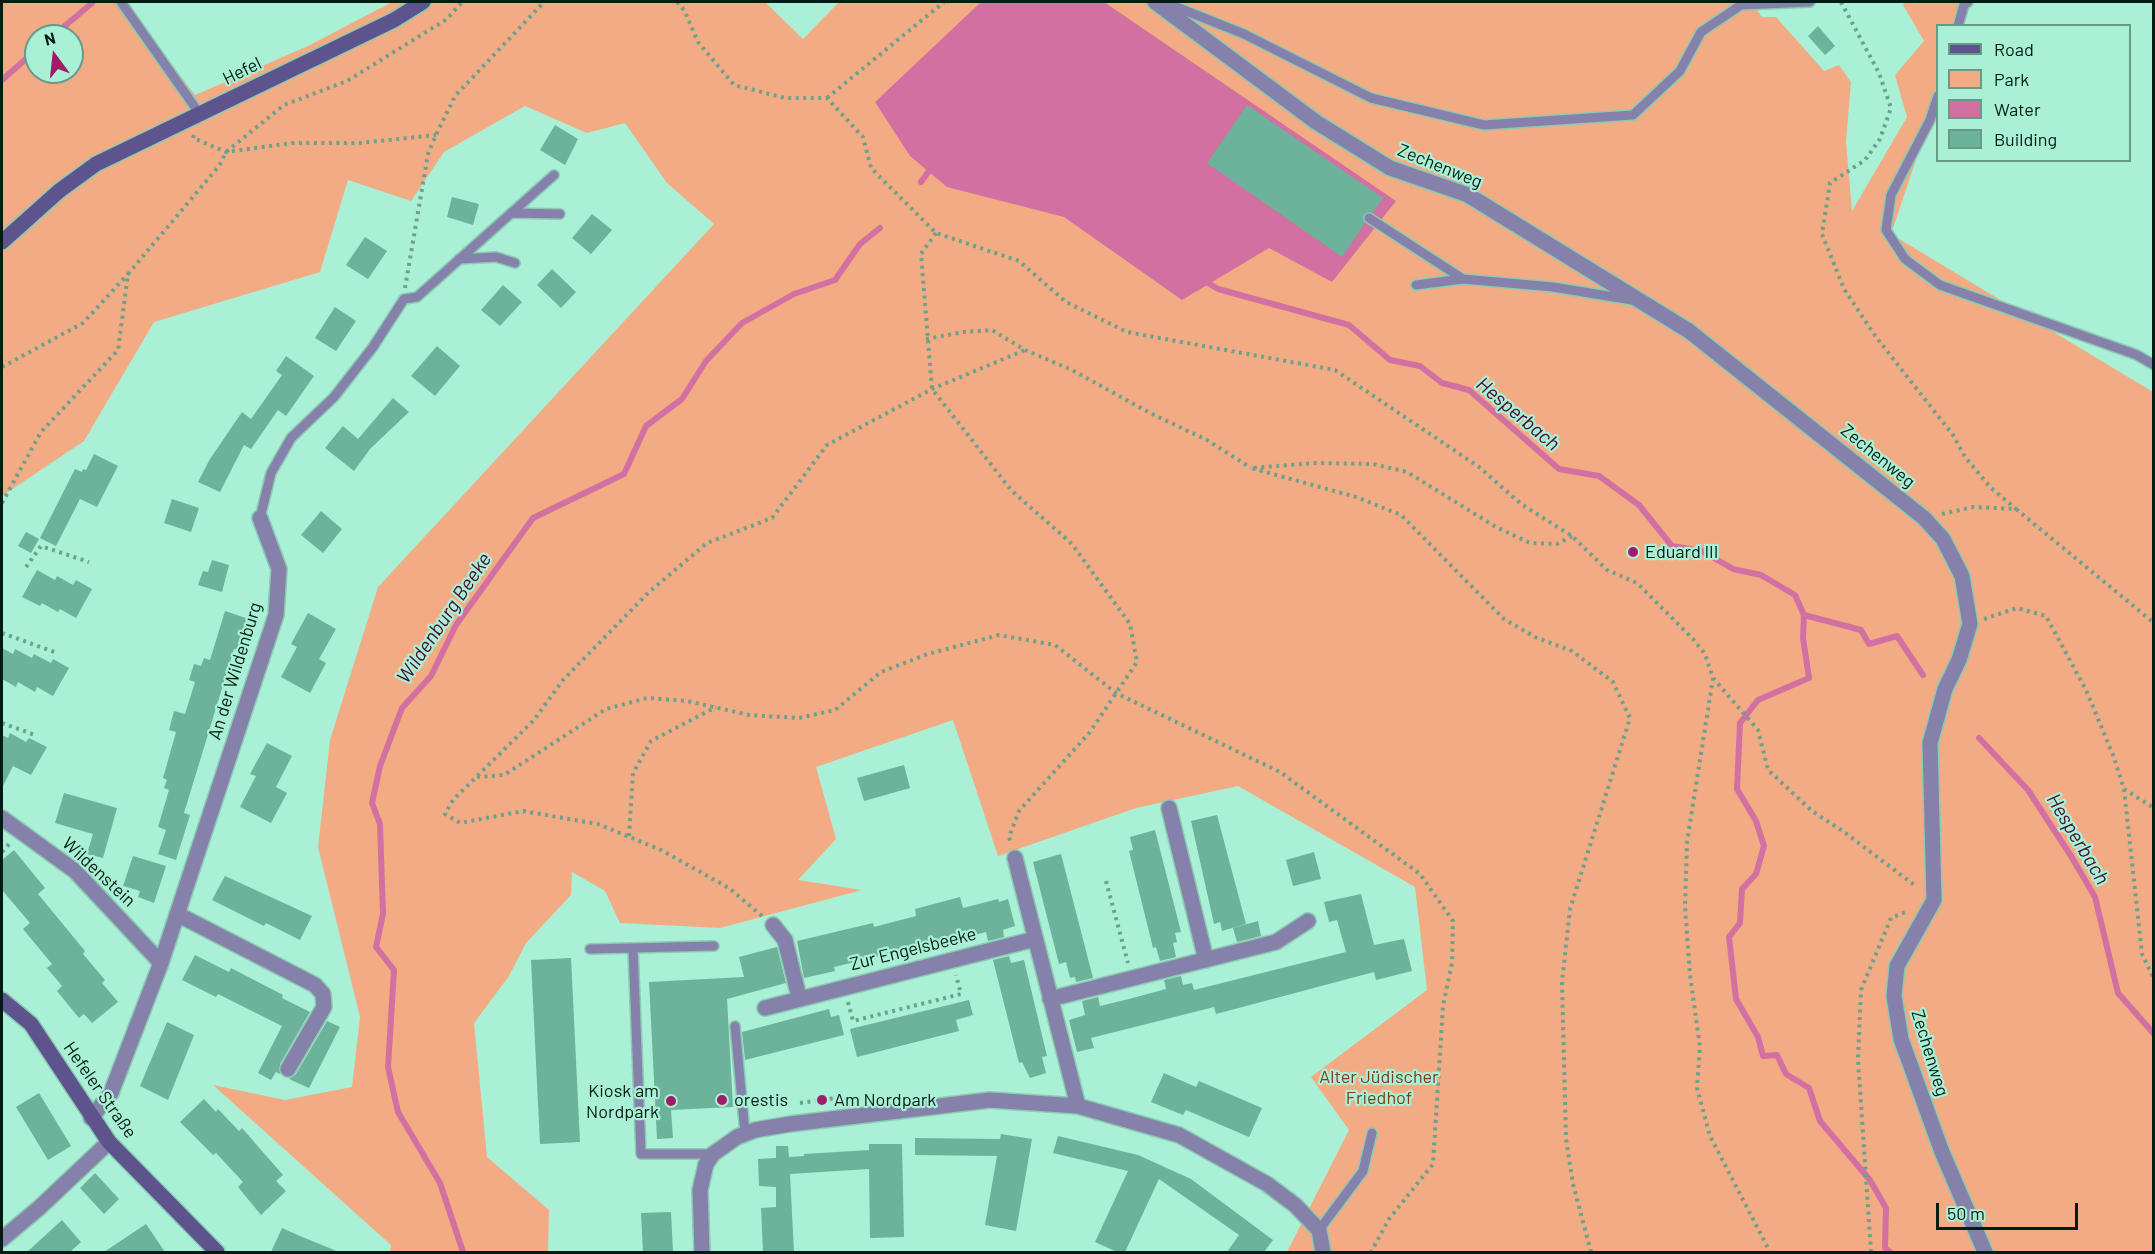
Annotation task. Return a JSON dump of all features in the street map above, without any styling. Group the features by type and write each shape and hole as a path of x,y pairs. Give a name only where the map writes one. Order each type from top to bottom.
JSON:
{"main road":[{"name":"Hefel","path":"199,113 394,20 423,2"},
{"path":"2,242 59,191 96,164 199,113"},
{"name":"Hefeler Straße","path":"2,1000 31,1024 109,1142 217,1252"}],"street":[{"name":"Zechenweg","path":"1155,2 1316,122 1390,168 1468,195 1689,331 1924,518 1943,539 1962,576 1970,624 1959,660 1946,689 1930,743 1934,900 1897,966 1894,996 1901,1039 1942,1152 1985,1252"},
{"name":"An der Wildenburg","path":"91,1118 111,1094 161,963 276,615 279,569 260,518"},
{"path":"1169,808 1206,960"},
{"name":"Wildenstein","path":"2,818 75,871 161,963"},
{"path":"1015,858 1078,1106"},
{"path":"177,914 315,985 323,994 324,1007 288,1069"},
{"path":"1050,999 1276,942 1308,921"},
{"path":"773,925 785,940 800,997"},
{"name":"Zur Engelsbeeke","path":"765,1008 800,997 1035,939"},
{"path":"702,1252 700,1190 706,1164 713,1154 750,1131 990,1100 1078,1106 1179,1135 1267,1184 1308,1216 1319,1230 1323,1252"},
{"path":"2,1239 39,1208 109,1142"}],"lane":[{"path":"121,2 199,113"},
{"path":"1161,2 1244,34 1371,98 1484,124 1633,115 1680,71 1701,32 1741,5 1810,2"},
{"path":"1959,24 1964,5 1968,2"},
{"path":"1936,102 1930,120 1891,195 1886,230 1905,260 1940,285 2137,355 2154,365"},
{"name":"An der Wildenburg","path":"260,518 271,473 291,438 334,397 373,347 404,299 417,297 554,175"},
{"path":"511,213 560,214"},
{"path":"1369,218 1463,279"},
{"path":"459,259 496,257 515,263"},
{"path":"1416,285 1463,279 1552,287 1640,301"},
{"path":"590,949 714,946"},
{"path":"633,948 641,1154 713,1154"},
{"path":"735,1026 750,1131"},
{"path":"1319,1230 1363,1171 1372,1133"}],"path":[{"path":"2,367 83,323 128,274 219,166 226,152 284,105 347,81 447,19 462,2"},
{"path":"404,299 428,154 436,135 455,96 544,2"},
{"path":"677,2 684,10 698,42 734,85 786,98 827,98 944,2"},
{"path":"1841,2 1879,73 1891,108 1880,139 1865,160 1830,183 1822,234 1844,289 1876,337 1953,435 1965,457 1990,487 2154,623"},
{"path":"827,98 863,137 871,168 936,233 1019,261 1066,302 1127,332 1335,370 1479,467 1521,504 1572,536 1607,570 1637,583 1694,639 1705,654 1713,678 1758,730 1768,770 1812,811 1844,832 1934,900"},
{"path":"199,113 193,138 226,152 292,143 360,143 436,135"},
{"path":"936,233 921,254 926,339 932,389 1011,490 1072,544 1130,624 1137,662 1090,732 1019,811 1010,837 1015,858"},
{"path":"2,503 41,432 118,350 128,274"},
{"path":"926,339 964,332 992,330 1025,350 1072,370 1149,413 1207,440 1251,468 1356,497 1401,515 1504,619 1535,637 1572,651 1614,682 1630,718 1570,909 1562,982 1566,1139 1573,1184 1591,1252"},
{"path":"773,925 729,888 661,850 598,824 522,811 460,823 445,814 453,800 534,720 563,680 666,578 707,543 772,518 827,445 932,389 1025,350"},
{"path":"1251,468 1315,463 1373,464 1407,472 1496,527 1530,543 1557,544 1572,536"},
{"path":"1924,518 1973,507 2016,509"},
{"path":"26,567 40,546 89,562"},
{"path":"1970,624 2017,608 2046,616 2086,690 2114,755 2124,789 2142,954 2154,979"},
{"path":"2,633 57,653"},
{"path":"477,777 504,775 606,709 647,698 687,700 748,715 799,718 835,710 881,672 928,654 999,635 1055,645 1116,693 1280,772 1420,874 1453,921 1452,963 1443,1006 1433,1164 1389,1219 1371,1252"},
{"path":"1713,678 1687,842 1684,906 1690,975 1700,1047 1697,1088 1710,1136 1770,1252"},
{"path":"629,837 633,773 651,741 716,707"},
{"path":"2,723 35,735"},
{"path":"2124,789 2154,808"},
{"path":"1107,881 1132,978"},
{"path":"1871,1252 1858,1060 1861,990 1891,918 1934,900"},
{"path":"844,986 853,1021 962,994 951,960"},
{"path":"800,1103 843,1097"}],"green space":[{"name":"Alter Jüdischer Friedhof","path":"2,2 124,2 195,95 308,46 392,2 765,2 803,39 839,2 1751,2 1762,17 1776,17 1824,71 1839,65 1851,82 1846,142 1852,211 1907,117 1895,75 1924,41 1903,5 1905,2 1970,2 1962,24 1936,24 1936,101 1891,234 2153,392 2153,1252 1287,1252 1349,1130 1311,1077 1427,990 1415,887 1238,786 1136,808 998,856 953,720 816,767 836,839 798,880 862,890 720,928 620,923 605,891 572,872 571,895 526,943 509,976 474,1023 487,1157 549,1210 548,1252 390,1252 391,1245 213,1085 285,1100 352,1087 360,1017 318,847 330,740 378,587 714,224 667,183 625,123 587,133 525,106 444,152 411,201 348,180 320,272 154,322 84,441 2,496"}],"water":[{"path":"981,2 1104,2 1396,201 1332,282 1269,248 1182,300 1064,217 947,187 910,156 875,102"}],"building":[{"path":"1818,26 1835,46 1825,55 1808,36"},
{"path":"1247,105 1383,198 1373,212 1364,214 1365,223 1342,257 1207,163"},
{"path":"555,125 578,139 565,165 540,150"},
{"path":"452,197 479,204 473,225 447,217"},
{"path":"592,214 612,230 591,254 572,238"},
{"path":"365,237 387,251 368,279 346,265"},
{"path":"552,269 576,292 561,308 537,285"},
{"path":"503,285 522,302 500,326 481,310"},
{"path":"335,307 356,321 336,351 315,338"},
{"path":"437,346 460,366 435,396 411,376"},
{"path":"286,356 314,376 286,416 278,410 251,449 244,445 220,492 198,482 210,459 242,412 251,419 282,375 276,371"},
{"path":"393,398 409,412 370,449 354,471 325,448 343,426 358,439"},
{"path":"94,454 118,466 97,507 80,499 56,546 40,538 75,469 82,472 83,469 86,470"},
{"path":"172,499 199,508 191,532 164,523"},
{"path":"321,511 342,529 323,553 301,535"},
{"path":"26,532 39,539 31,553 18,546"},
{"path":"212,560 229,565 222,592 198,585 203,571 208,572"},
{"path":"37,570 55,580 57,576 73,585 76,580 92,589 76,618 60,609 58,612 42,603 40,606 22,597"},
{"path":"225,611 252,620 242,651 234,649 184,813 190,815 176,860 158,854 166,830 158,827 169,790 164,788 167,780 163,778 176,732 169,730 174,711 185,714 195,682 189,680 194,664 201,666 204,658 210,660"},
{"path":"308,613 336,629 319,659 326,663 310,693 281,677 297,647 291,644"},
{"path":"2,648 13,654 15,649 32,658 34,654 51,663 53,659 69,668 53,696 37,687 35,692 18,682 16,687 2,679"},
{"path":"10,733 26,742 29,738 47,747 31,775 13,766 2,788 2,735 8,738"},
{"path":"267,743 292,756 276,787 287,793 271,823 240,807 256,776 250,774"},
{"path":"904,765 910,788 864,801 857,778"},
{"path":"64,793 117,808 103,858 87,854 93,834 55,823"},
{"path":"1217,815 1246,924 1222,931 1220,922 1214,924 1191,821"},
{"path":"1155,830 1181,932 1175,933 1177,942 1173,943 1176,957 1160,961 1156,947 1153,948 1129,851 1133,850 1130,837"},
{"path":"14,850 45,888 38,894 85,951 83,954 105,980 102,983 118,1002 92,1023 84,1014 79,1018 57,991 62,986 47,968 52,964 23,929 30,923 2,890 2,860"},
{"path":"1314,852 1321,879 1293,886 1286,860"},
{"path":"1061,854 1093,978 1076,982 1075,977 1070,978 1066,962 1059,964 1033,862"},
{"path":"133,856 166,866 154,903 138,897 140,891 123,886"},
{"path":"225,876 312,916 300,940 266,923 264,926 212,900"},
{"path":"1361,894 1374,945 1404,939 1412,971 1376,980 1374,972 1216,1014 1214,1007 1091,1038 1094,1048 1077,1052 1069,1020 1085,1015 1082,1001 1098,997 1100,1006 1129,999 1166,989 1164,980 1181,976 1183,985 1192,983 1194,990 1346,952 1337,920 1329,922 1324,902"},
{"path":"960,897 963,908 998,899 999,902 1008,899 1015,926 1003,930 1004,937 988,941 986,932 900,955 899,951 834,967 835,971 804,978 797,941 873,923 874,927 916,916 915,909"},
{"path":"1258,921 1261,936 1237,942 1233,928"},
{"path":"777,947 786,983 727,999 733,1107 671,1110 673,1138 657,1139 649,982 744,977 739,957"},
{"path":"195,955 229,972 231,968 310,1012 280,1064 280,1074 276,1072 271,1080 258,1073 282,1026 218,994 216,997 182,980"},
{"path":"1009,956 1011,963 1024,960 1047,1056 1042,1057 1046,1073 1030,1078 1022,1062 1019,1063 993,960"},
{"path":"571,958 580,1142 540,1144 531,960"},
{"path":"969,1000 973,1015 956,1020 959,1031 857,1057 850,1029"},
{"path":"829,1009 831,1017 839,1015 844,1035 745,1060 742,1032"},
{"path":"327,1021 340,1027 309,1088 289,1079 296,1074"},
{"path":"167,1022 194,1035 168,1100 140,1086"},
{"path":"1164,1073 1196,1087 1199,1081 1262,1108 1249,1137 1186,1110 1183,1115 1151,1102"},
{"path":"39,1093 71,1146 48,1160 16,1107"},
{"path":"204,1099 216,1112 218,1109 239,1131 242,1128 283,1175 276,1181 286,1191 261,1215 238,1187 243,1182 216,1153 213,1155 180,1122"},
{"path":"1001,1134 1032,1139 1016,1231 985,1225 997,1156 915,1155 915,1138 1000,1139"},
{"path":"1058,1136 1138,1155 1191,1179 1273,1240 1264,1252 1227,1252 1239,1235 1159,1179 1125,1252 1117,1252 1095,1242 1128,1171 1053,1153"},
{"path":"869,1144 902,1144 904,1237 870,1238 869,1169 790,1174 794,1252 763,1252 761,1208 776,1207 776,1187 759,1186 758,1159 776,1158 776,1146 788,1146 789,1157 869,1150"},
{"path":"95,1173 119,1199 104,1214 80,1188"},
{"path":"671,1212 673,1252 643,1252 641,1213"},
{"path":"62,1220 81,1242 70,1252 27,1252"},
{"path":"146,1224 165,1252 104,1252"},
{"path":"282,1228 300,1236 339,1252 271,1252"}],"waterway":[{"path":"67,24 92,3"},
{"path":"2,80 24,61"},
{"name":"Wildenburg Beeke","path":"921,182 933,165"},
{"name":"Wildenburg Beeke","path":"463,1252 440,1183 398,1112 388,1067 394,970 376,947 383,914 380,824 372,803 380,766 402,708 431,676 456,625 533,518 624,474 646,426 682,399 706,361 742,323 794,294 835,280 860,244 880,228"},
{"name":"Hesperbach","path":"1205,281 1218,289 1349,325 1390,360 1420,366 1442,383 1469,390 1559,469 1599,476 1639,505 1672,546 1702,551 1733,569 1761,575 1795,595 1804,615 1861,630 1869,644 1897,636 1923,675"},
{"path":"1804,615 1803,638 1809,678 1758,700 1740,723 1737,789 1756,821 1764,846 1756,874 1742,889 1740,923 1729,937 1736,999 1758,1037 1763,1056 1777,1055 1786,1074 1809,1088 1820,1121 1870,1180 1886,1208 1885,1248 1890,1252"},
{"name":"Hesperbach","path":"1979,738 2028,790 2071,856 2095,897 2118,993 2154,1034"}],"place":[{"name":"Eduard III","path":"1633,552"},
{"name":"orestis","path":"722,1100"},
{"name":"Am Nordpark","path":"822,1100"},
{"name":"Kiosk am Nordpark","path":"671,1101"}]}
